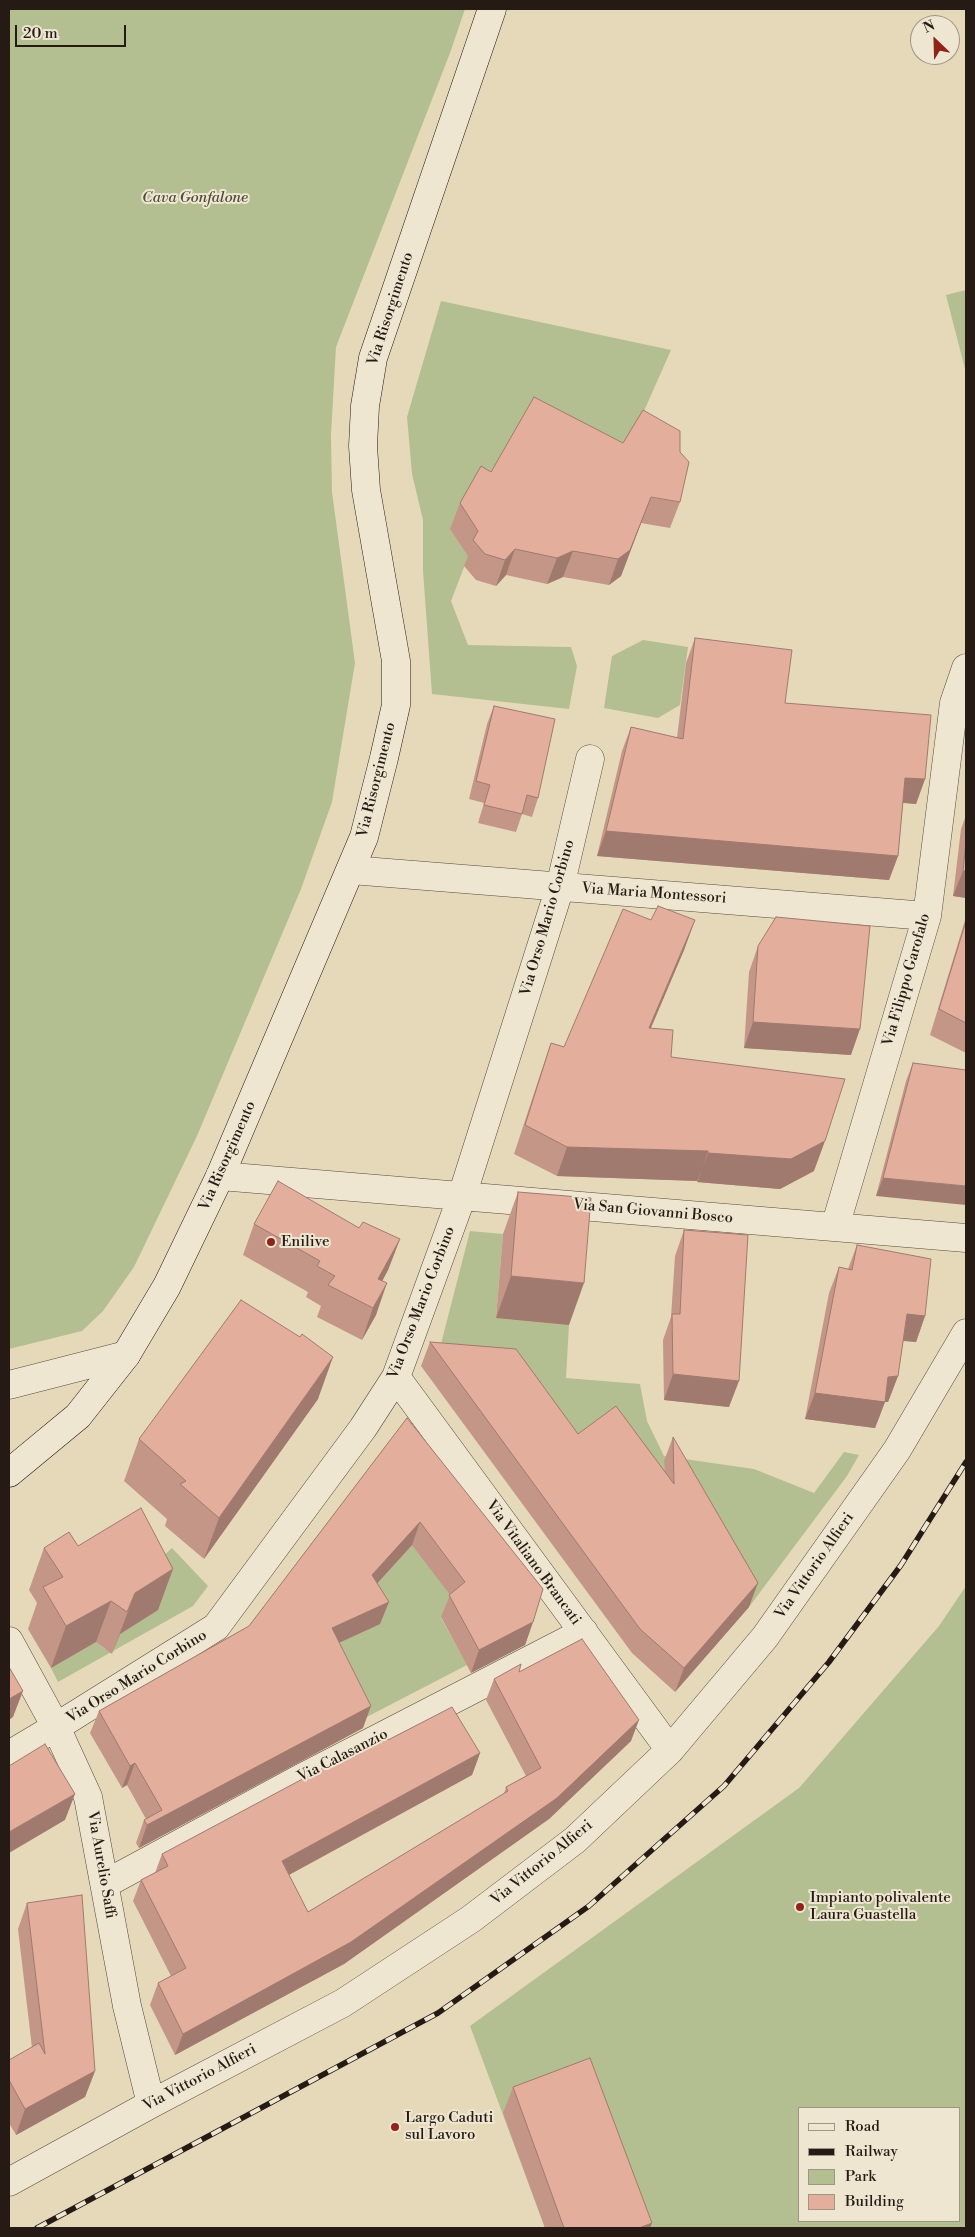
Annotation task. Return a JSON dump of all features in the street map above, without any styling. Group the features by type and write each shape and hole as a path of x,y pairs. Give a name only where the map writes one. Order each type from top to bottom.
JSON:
{"street":[{"name":"Via Risorgimento","path":"9,1474 78,1416 126,1355 167,1286 220,1176 364,837 396,705 396,661 366,490 363,446 365,406 373,358 492,9"},
{"name":"Via Filippo Garofalo","path":"835,1227 927,916 954,703 966,668"},
{"name":"Via Orso Mario Corbino","path":"9,1755 216,1627 363,1428 396,1377 462,1196 560,887 590,759"},
{"name":"Via Maria Montessori","path":"351,870 927,916"},
{"name":"Via San Giovanni Bosco","path":"220,1176 966,1238"},
{"name":"Via Vittorio Alfieri","path":"9,2182 151,2104 343,2003 470,1919 575,1840 670,1750 765,1637 897,1450 966,1333"},
{"path":"9,1385 126,1355"},
{"name":"Via Vitaliano Brancati","path":"396,1377 670,1750"},
{"name":"Via Calasanzio","path":"104,1884 303,1777 584,1632"},
{"name":"Via Aurelio Saffi","path":"9,1641 56,1727 88,1797 127,2006 151,2104"}],"green space":[{"name":"Cava Gonfalone","path":"9,9 465,9 450,53 336,347 331,435 332,492 355,663 332,802 301,889 197,1136 134,1267 103,1311 82,1331 9,1349"},
{"path":"966,290 966,373 946,295"},
{"path":"441,301 671,350 633,436 614,469 468,557 451,601 468,645 571,647 577,666 569,709 432,694 423,571 423,520 412,474 407,417"},
{"path":"643,640 688,647 680,705 658,718 604,708 612,656"},
{"path":"470,1231 503,1234 496,1318 569,1325 566,1378 640,1384 647,1421 664,1456 754,1469 814,1493 844,1452 859,1455 847,1476 749,1607 678,1485 569,1458 435,1367"},
{"path":"410,1540 457,1604 441,1618 467,1665 359,1721 323,1650"},
{"path":"172,1548 208,1586 193,1606 58,1682 51,1668 96,1642 105,1649 140,1577"},
{"name":"Impianto polivalente Laura Guastella","path":"966,1586 966,2228 545,2228 470,2026 799,1788 939,1626"}],"building":[{"path":"534,397 623,443 643,410 680,431 680,452 689,462 680,502 651,497 630,550 618,559 573,551 557,558 515,549 505,560 485,554 473,540 478,531 460,503 481,466 491,472"},
{"path":"695,638 792,650 785,703 931,715 925,779 905,778 898,856 606,831 631,727 683,739"},
{"path":"494,706 555,719 538,798 527,795 522,814 484,805 490,785 476,781"},
{"path":"966,841 966,871 963,871"},
{"path":"658,906 695,920 649,1028 673,1030 671,1057 845,1079 825,1141 791,1159 708,1153 708,1151 567,1147 525,1125 551,1043 564,1047 623,909 651,920"},
{"path":"776,917 870,926 860,1029 753,1022 758,946"},
{"path":"966,921 966,1023 939,1009"},
{"path":"913,1063 966,1070 966,1186 883,1178"},
{"path":"278,1181 359,1228 363,1222 400,1239 378,1279 387,1283 373,1308 328,1285 335,1276 317,1266 320,1261 254,1224"},
{"path":"518,1192 591,1198 584,1283 511,1276"},
{"path":"684,1230 748,1235 739,1381 673,1374 672,1314 680,1314"},
{"path":"857,1245 931,1259 925,1316 907,1314 898,1376 888,1377 885,1402 815,1393 839,1267 852,1270"},
{"path":"241,1300 300,1337 302,1334 333,1357 219,1518 180,1484 186,1481 139,1439"},
{"path":"430,1342 516,1349 578,1434 616,1406 674,1484 673,1437 758,1583 684,1668 640,1629"},
{"path":"407,1418 543,1589 533,1622 479,1650 449,1595 465,1582 420,1522 372,1575 389,1602 332,1628 371,1706 147,1825 144,1820 162,1810 135,1763 130,1766 99,1711 249,1626"},
{"path":"141,1508 173,1569 135,1593 127,1612 111,1601 66,1626 43,1587 63,1577 44,1548 69,1532 78,1546"},
{"path":"582,1639 639,1720 557,1798 351,1942 183,2034 158,1983 186,1968 141,1880 168,1866 162,1854 385,1735 388,1740 452,1707 480,1753 282,1861 308,1912 508,1791 506,1787 541,1768 494,1679 521,1664 519,1672"},
{"path":"9,1667 23,1691 9,1699"},
{"path":"45,1744 75,1794 9,1832 9,1766"},
{"path":"82,1895 95,2071 25,2109 9,2080 9,2060 39,2043 45,2054 27,1903"},
{"path":"590,2058 652,2223 639,2228 564,2228 513,2087"}],"railway":[{"path":"37,2228 438,2013 589,1906 724,1786 829,1662 901,1565 966,1462"}],"place":[{"name":"Enilive","path":"271,1242"},
{"name":"Impianto polivalente Laura Guastella","path":"800,1907"},
{"name":"Largo Caduti sul Lavoro","path":"395,2127"}]}
